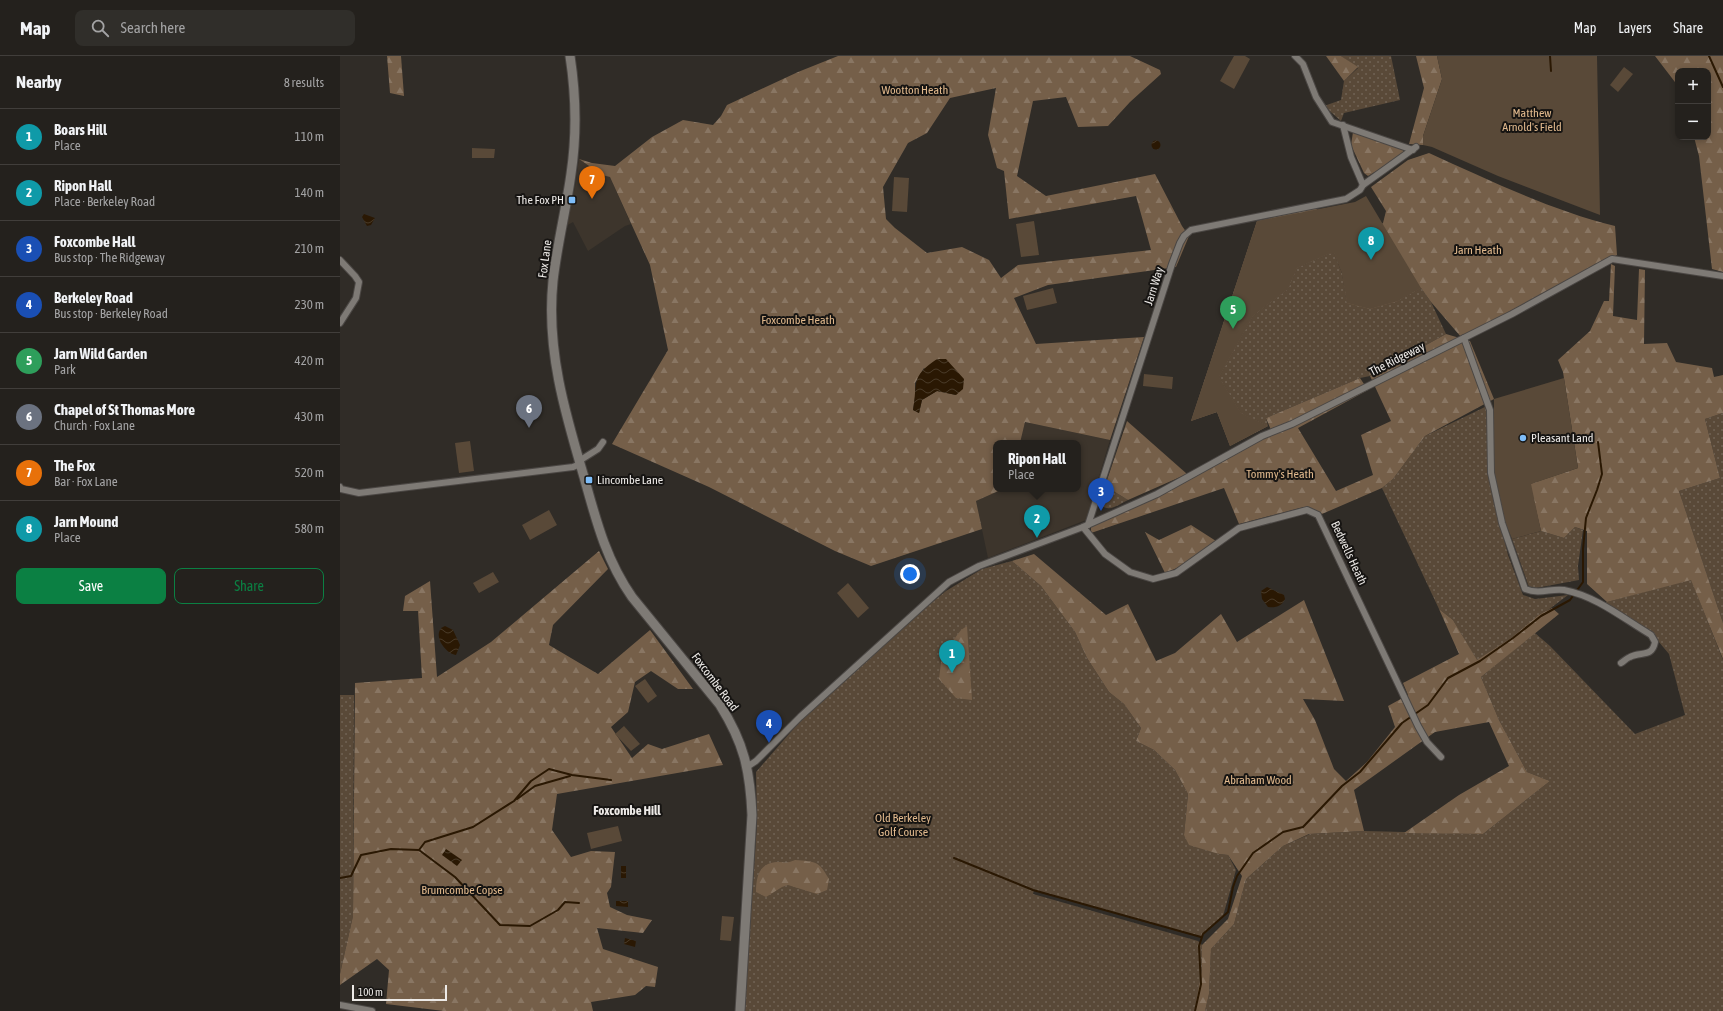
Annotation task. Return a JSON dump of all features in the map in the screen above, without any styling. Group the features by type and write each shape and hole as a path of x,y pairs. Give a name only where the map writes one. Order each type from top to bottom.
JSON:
{"street":[{"name":"Fox Lane","path":"570,56 575,99 574,154 553,282 551,321 558,384 580,463"},
{"path":"1295,56 1303,64 1316,97 1332,122 1343,125 1351,157 1363,185"},
{"name":"Jarn Way","path":"1086,526 1172,264 1184,236 1191,230 1346,199 1415,148 1343,125"},
{"name":"The Ridgeway","path":"747,767 756,761 811,707 949,582 980,566 1086,526 1157,494 1262,436 1292,424 1512,314 1612,259 1723,276"},
{"path":"340,260 359,282 359,289 356,298 340,323"},
{"path":"1464,338 1490,410 1491,473 1502,523 1525,589 1534,592 1564,590 1592,599 1651,636 1655,642 1654,648 1649,653 1630,656 1621,663"},
{"path":"340,488 351,492 360,493 573,467 598,449 603,442"},
{"name":"Foxcombe Road","path":"580,463 608,555 619,578 632,597 720,705 738,738 747,767 750,788 751,828 740,1011"},
{"name":"Bedwells Heath","path":"1086,526 1105,554 1130,572 1153,579 1176,573 1239,528 1306,510 1318,515 1418,726 1427,742 1441,757"},
{"path":"340,1005 372,1011"}],"shaded area":[{"path":"579,159 598,172 610,177 631,224 625,226 588,251 573,222 566,226 575,187"},
{"path":"1025,422 1110,440 1086,520 988,558 976,501 996,492 1081,492 1081,440 1021,440"}],"green space":[{"path":"387,56 401,56 404,96 390,93"},
{"name":"Foxcombe Heath","path":"838,56 1130,56 1160,70 1161,74 1130,102 1108,126 1078,127 1066,97 1033,101 1017,176 1046,196 1155,174 1182,226 1189,236 1176,267 1048,285 1014,298 1036,344 1144,337 1110,440 1025,422 1021,440 993,440 993,492 996,492 976,501 982,529 871,566 835,551 709,487 612,444 668,350 650,265 610,177 602,175 579,159 592,163 615,166 652,137 683,120 713,125 721,116 727,105 798,72","holes":["996,88 988,135 997,168 1004,171 1009,219 1136,196 1151,250 1018,265 1001,278 989,260 962,247 927,253 886,219 883,187 908,143 927,133 950,98","924,368 956,395 937,391 922,400 919,413 913,410 915,383"]},
{"path":"1234,56 1245,56 1250,59 1234,89 1220,81"},
{"path":"1326,56 1341,56 1358,67 1344,81"},
{"path":"1341,56 1391,56 1400,100 1344,113 1341,121 1324,106 1341,100 1344,81 1358,68"},
{"path":"1416,56 1437,56 1442,79 1423,136 1423,145 1409,144 1424,88"},
{"name":"Matthew Arnold's Field","path":"1437,56 1597,56 1600,215 1498,176 1432,147 1423,145 1423,136 1442,79"},
{"path":"1655,56 1723,56 1723,272 1712,269 1699,156 1695,140 1711,140 1711,68 1675,68 1675,82"},
{"path":"1624,67 1633,74 1618,92 1610,85"},
{"path":"1353,132 1403,150 1405,154 1368,176 1364,173 1351,145"},
{"path":"472,148 495,149 494,158 472,158"},
{"name":"Jarn Heath","path":"1429,153 1543,203 1567,212 1615,226 1617,255 1461,337 1421,288 1398,301 1370,309 1347,303 1342,272 1334,253 1328,254 1297,268 1288,289 1253,316 1219,377 1241,413 1268,426 1230,446 1217,412 1191,421 1257,221 1315,208 1357,240 1383,223 1386,211 1371,187 1408,160"},
{"path":"894,177 909,178 907,212 892,211"},
{"path":"1366,196 1421,288 1398,301 1370,309 1347,303 1342,273 1334,253 1328,254 1297,268 1288,289 1253,316 1219,377 1241,413 1268,426 1230,446 1217,412 1191,421 1257,221 1355,202"},
{"path":"1034,221 1039,255 1021,257 1016,224"},
{"path":"1334,253 1342,273 1347,303 1398,301 1421,288 1431,302 1446,334 1370,376 1360,378 1266,418 1268,426 1241,413 1219,377 1253,316 1288,289 1297,268 1328,254"},
{"path":"1611,264 1615,266 1613,316 1637,320 1639,269 1645,270 1644,344 1667,343 1676,362 1712,368 1714,377 1723,375 1723,413 1705,419 1720,478 1679,491 1723,623 1723,659 1691,580 1607,602 1587,584 1587,531 1575,527 1564,538 1541,531 1530,484 1578,468 1563,372 1558,360 1590,331 1604,301 1609,301"},
{"path":"1053,288 1057,303 1027,310 1023,296"},
{"name":"Tommy's Heath","path":"1446,334 1470,341 1494,399 1425,436 1393,479 1382,488 1322,514 1310,508 1304,507 1239,524 1224,488 1091,533 1091,527 1161,495 1261,440 1273,435 1266,418 1360,378 1368,390 1298,428 1336,491 1373,475 1361,435 1391,421 1370,376"},
{"path":"1144,374 1173,377 1172,389 1143,386"},
{"path":"1564,378 1578,468 1531,484 1541,531 1512,539 1503,517 1494,472 1494,399"},
{"path":"1487,406 1494,498 1508,555 1523,595 1535,599 1568,595 1511,638 1477,661 1453,620 1439,609 1382,488 1393,479 1425,436"},
{"path":"1723,413 1723,623 1679,491 1720,478 1705,419"},
{"path":"1127,421 1187,474 1128,500 1105,486"},
{"path":"470,441 474,471 459,473 455,443"},
{"path":"1105,486 1128,500 1112,508 1105,508 1101,503"},
{"path":"549,510 557,525 530,540 522,525"},
{"path":"1191,525 1216,541 1184,565 1165,573 1145,532 1159,540"},
{"path":"1575,527 1583,530 1578,566 1579,580 1536,588 1529,587 1512,539 1541,531 1564,538"},
{"name":"Brumcombe Copse","path":"599,551 608,569 553,625 549,645 598,674 650,630 693,689 678,689 651,671 635,682 628,712 611,727 632,758 648,744 662,749 709,734 723,765 557,794 552,830 571,857 591,851 615,852 611,887 607,893 610,907 627,915 652,920 643,933 597,928 603,949 658,967 655,987 646,986 635,995 591,1002 593,1011 444,1011 386,1004 389,970 377,959 340,985 340,974 353,916 355,683 422,678 418,611 403,611 405,596 430,581 437,677 491,642"},
{"name":"Abraham Wood","path":"1034,554 1106,615 1128,604 1156,661 1175,653 1221,614 1237,642 1304,600 1344,701 1303,699 1315,720 1334,769 1346,781 1367,762 1395,727 1388,706 1408,695 1403,683 1459,654 1439,609 1453,620 1477,660 1511,638 1539,615 1552,608 1559,614 1481,677 1499,720 1527,772 1550,781 1483,834 1404,833 1459,795 1509,766 1489,722 1435,732 1354,790 1364,831 1309,834 1283,846 1246,879 1234,924 1211,949 1209,994 1205,1011 1194,1011 1202,969 1202,945 1228,919 1242,876 1228,855 1219,854 1189,845 1184,835 1188,794 1175,770 1154,750 1136,741 1141,728 1124,704 1109,692 1087,658 1075,632 1041,586 1012,561"},
{"name":"Old Berkeley Golf Course","path":"1012,561 1041,586 1075,632 1087,658 1109,692 1124,704 1141,728 1136,741 1154,750 1175,770 1188,794 1184,835 1219,854 1228,855 1236,870 1223,916 1201,937 1034,890 1033,894 1198,941 1202,945 1202,969 1194,1011 744,1011 757,824 756,772 802,719 909,621 946,591 982,569"},
{"path":"493,572 499,582 479,593 473,583"},
{"path":"1691,579 1723,660 1723,1011 1205,1011 1209,994 1211,949 1234,924 1246,879 1283,846 1310,834 1364,831 1483,834 1550,781 1527,772 1499,720 1481,677 1535,633 1550,646 1635,734 1685,715 1669,654 1648,629 1604,604"},
{"path":"848,583 869,608 858,618 837,593"},
{"path":"967,626 972,700 956,698 939,679 942,655 961,630"},
{"path":"645,679 657,696 648,703 635,686"},
{"path":"340,695 354,695 353,916 340,974"},
{"path":"624,726 640,744 631,751 615,734"},
{"path":"618,826 622,841 591,849 587,833"},
{"path":"795,860 812,862 819,865 829,879 827,890 817,894 788,885 766,897 756,892 758,876 762,868 771,863"},
{"path":"722,916 734,917 731,941 720,940"}],"water":[{"path":"1156,140 1161,145 1156,150 1151,145"},
{"path":"364,214 375,218 371,225 367,226 362,217"},
{"path":"937,359 946,359 964,379 963,389 956,395 937,391 922,400 919,413 913,410 917,381 928,365"},
{"path":"1267,587 1284,595 1285,599 1280,605 1276,607 1268,607 1262,599 1261,591"},
{"path":"445,626 453,630 460,645 456,655 452,654 444,647 439,638 441,629"},
{"path":"446,849 462,860 457,866 442,855"},
{"path":"621,866 626,866 626,878 621,878"},
{"path":"616,901 628,901 628,907 616,906"},
{"path":"625,938 636,941 635,947 624,944"}],"waterway":[{"path":"1550,56 1551,71"},
{"path":"1709,56 1723,87"},
{"path":"1195,1011 1201,984 1199,946 1203,934 1228,912 1233,887 1237,876 1253,853 1283,832 1303,827 1342,786 1360,772 1402,723 1428,705 1448,678 1480,661 1541,616 1570,600 1583,582 1583,549 1586,518 1602,474 1598,442"},
{"path":"419,850 425,842 473,827 514,801 531,781 549,769 572,775 611,780"},
{"path":"517,799 535,786 570,776"},
{"path":"340,878 351,876 361,855 391,849 419,850 455,877 500,925 530,926 558,910 565,902 579,903"},
{"path":"954,858 1033,890 1201,937"}],"place":[{"name":"The Fox","path":"592,199"},
{"name":"The Fox PH","path":"572,200"},
{"name":"Jarn Mound","path":"1371,260"},
{"name":"Jarn Wild Garden","path":"1233,329"},
{"name":"Chapel of St Thomas More","path":"529,428"},
{"name":"Pleasant Land","path":"1523,438"},
{"name":"Lincombe Lane","path":"589,480"},
{"name":"Foxcombe Hall","path":"1101,511"},
{"name":"Ripon Hall","path":"1037,538"},
{"name":"Boars Hill","path":"952,673"},
{"name":"Berkeley Road","path":"769,743"}],"district":[{"name":"Foxcombe Hill","path":"627,810"}],"park label":[{"name":"Wootton Heath","path":"915,90"}]}
